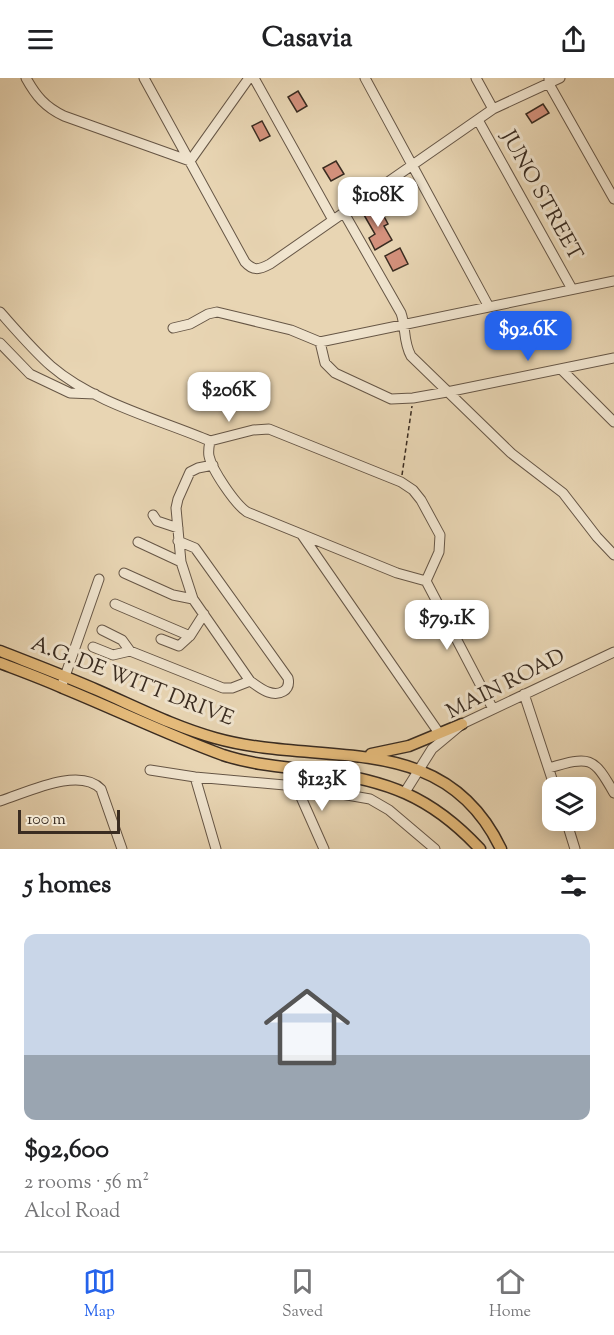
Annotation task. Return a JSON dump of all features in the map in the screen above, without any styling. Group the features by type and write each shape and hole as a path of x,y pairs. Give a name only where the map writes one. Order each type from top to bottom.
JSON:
{"main road":[{"name":"A.G. DE WITT DRIVE","path":"0,651 171,728 225,755 251,762 362,778 405,792 455,824 480,849"},
{"name":"A.G. DE WITT DRIVE","path":"0,663 63,681"},
{"path":"356,756 398,749 462,724"},
{"name":"A.G. DE WITT DRIVE","path":"171,728 237,744 356,756 403,764 420,770 445,782 471,804 501,849"}],"street":[{"path":"26,78 40,101 64,116 190,161"},
{"path":"144,78 245,262 249,267 255,269 270,264 493,109 549,81 560,78"},
{"path":"190,161 249,78"},
{"path":"254,78 333,220"},
{"path":"364,78 489,307"},
{"path":"476,78 493,109"},
{"path":"549,81 614,199"},
{"name":"JUNO STREET","path":"478,120 572,289"},
{"path":"344,213 392,295 405,325 405,340 411,356 516,458 563,493 614,555"},
{"path":"173,328 190,324 208,314 217,312 291,330 320,342 614,281"},
{"path":"0,312 51,366 95,394 210,441 254,430 269,429 401,482 413,490 421,500 440,535 440,552 426,581"},
{"path":"320,342 325,363 335,374 391,399 447,392 614,358"},
{"path":"0,343 30,374 70,393 95,394"},
{"path":"561,369 614,423"},
{"path":"70,393 76,383"},
{"path":"210,441 209,457 213,465 240,507 247,512 397,573 426,581 492,709"},
{"path":"178,541 195,548 288,678 289,684 282,692 269,692 250,681 193,599 181,562 178,541 176,508 190,472 213,465"},
{"path":"153,515 157,521 178,528"},
{"path":"301,534 439,733"},
{"path":"138,542 181,562"},
{"path":"319,559 332,547"},
{"path":"124,573 173,595 193,599"},
{"path":"63,681 99,579"},
{"path":"115,604 190,636"},
{"path":"161,639 179,646 190,636 204,614"},
{"path":"102,630 123,640 130,651"},
{"path":"93,647 113,654 130,651 223,688 232,688 250,681"},
{"name":"MAIN ROAD","path":"405,792 438,743 462,724 614,652"},
{"path":"524,694 552,777"},
{"path":"549,768 580,760 589,761 598,767 614,794"},
{"path":"150,770 195,777 296,786 353,795 379,803 435,849"},
{"path":"195,777 216,849"},
{"path":"0,801 73,778 95,782 100,789 122,849"},
{"path":"296,786 324,849"},
{"path":"569,831 575,849"}],"path":[{"path":"401,482 413,398"}],"building":[{"path":"298,91 307,106 297,112 288,97"},
{"path":"543,104 549,113 532,123 526,114"},
{"path":"262,121 270,136 260,141 252,126"},
{"path":"336,161 344,174 331,181 323,168"},
{"path":"379,207 388,224 384,226 392,240 375,250 369,238 375,234 364,215"},
{"path":"400,248 408,264 393,271 385,256"}]}
